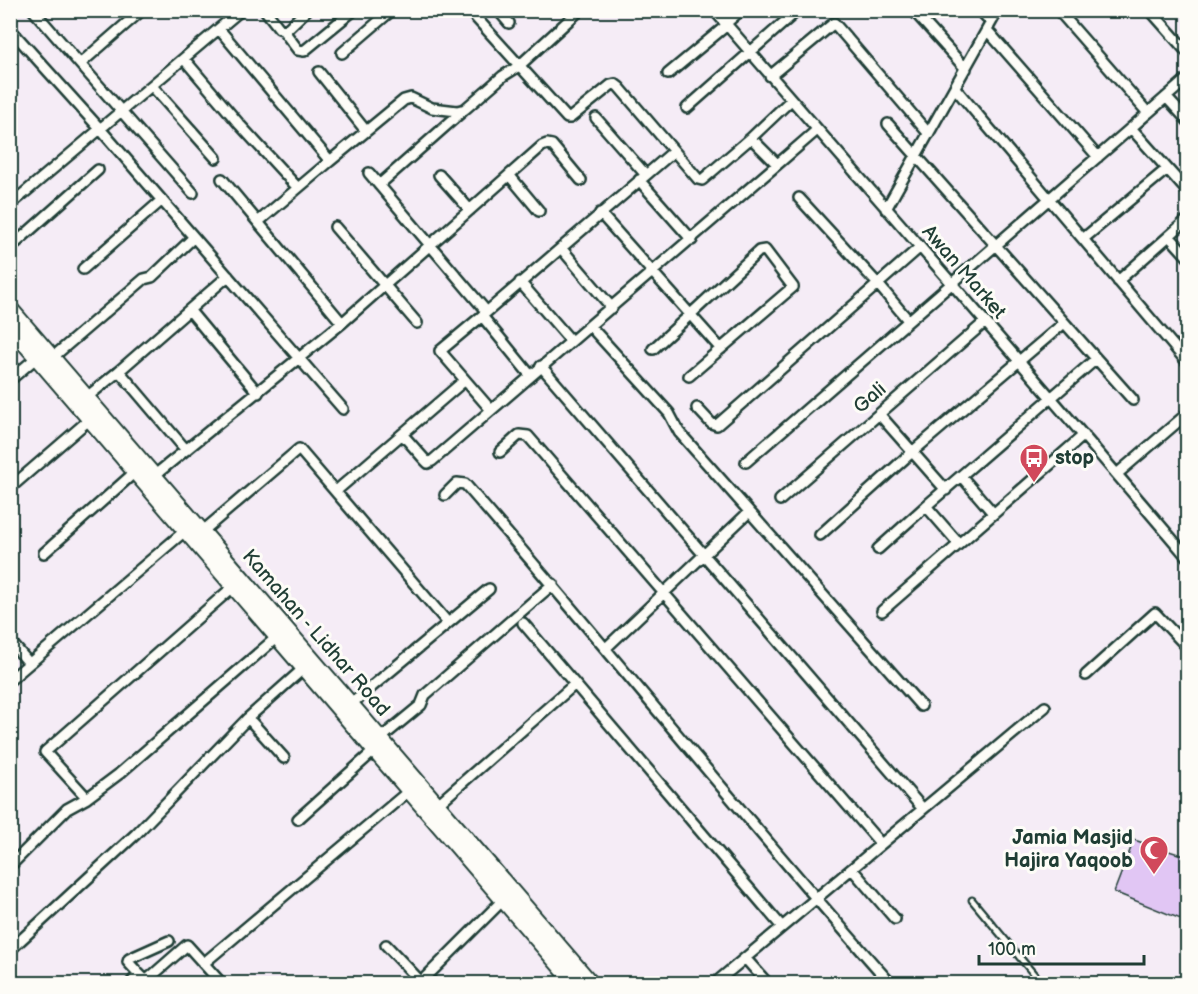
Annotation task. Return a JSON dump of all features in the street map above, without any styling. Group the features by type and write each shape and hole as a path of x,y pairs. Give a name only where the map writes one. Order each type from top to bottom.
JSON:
{"main road":[{"name":"Kamahan - Lidhar Road","path":"10,308 351,704 410,790 575,984"},
{"name":"Kamahan - Lidhar Road","path":"10,327 304,668 438,804 592,984"}],"street":[{"path":"33,10 193,192"},
{"path":"80,64 142,10"},
{"path":"10,206 241,10"},
{"path":"265,10 298,50 304,51 354,10"},
{"path":"283,30 286,30 308,10"},
{"path":"337,10 344,19"},
{"path":"342,53 392,10"},
{"path":"469,10 567,118 615,84 698,179 702,180 791,100"},
{"path":"498,10 509,23"},
{"path":"379,186 503,76 519,66 580,10"},
{"name":"Awan Market","path":"714,10 1084,435 1188,558"},
{"path":"668,74 741,10"},
{"path":"687,108 798,10"},
{"path":"913,10 966,69"},
{"path":"981,10 989,26 1098,157"},
{"path":"886,209 998,10"},
{"path":"1058,10 1148,113"},
{"path":"1150,10 1188,53"},
{"path":"770,76 834,23 928,135"},
{"path":"10,29 101,130 343,409"},
{"path":"219,29 330,161"},
{"path":"184,59 297,187"},
{"path":"319,72 366,131"},
{"path":"746,462 1188,78"},
{"path":"152,86 216,158"},
{"path":"954,88 1188,363"},
{"path":"1166,97 1188,121"},
{"path":"258,222 297,187 404,100 411,98 432,108 457,111 465,109"},
{"path":"596,118 692,240"},
{"path":"888,124 1133,400"},
{"path":"1131,128 1188,192"},
{"path":"402,434 428,463 692,240 817,130"},
{"path":"751,138 777,164"},
{"path":"155,475 300,359 542,146 552,145 582,180"},
{"path":"440,351 674,151"},
{"path":"1083,239 1167,169"},
{"path":"10,248 98,170"},
{"path":"369,174 429,245 531,376"},
{"path":"439,175 470,210"},
{"path":"509,175 539,211"},
{"path":"222,179 342,323"},
{"path":"799,198 908,320"},
{"path":"83,268 162,200"},
{"path":"600,213 721,349"},
{"path":"1118,280 1188,219"},
{"path":"335,227 417,323"},
{"path":"1169,236 1188,257"},
{"path":"53,357 144,279 152,277 194,237"},
{"path":"561,248 612,308"},
{"path":"697,408 711,423 717,425 919,248"},
{"path":"653,349 759,251 765,250 793,287 689,376"},
{"path":"87,397 190,311 228,276"},
{"path":"520,282 571,341"},
{"path":"190,311 258,393"},
{"name":"Gali","path":"780,500 985,322"},
{"path":"820,535 911,453 1064,323"},
{"path":"590,326 669,413 679,432 921,706"},
{"path":"432,343 491,410"},
{"path":"10,380 37,357"},
{"path":"878,549 1096,359"},
{"path":"541,366 923,809"},
{"path":"119,371 186,450"},
{"path":"336,491 465,380"},
{"path":"879,414 946,490"},
{"path":"1117,474 1187,415"},
{"path":"10,488 90,419"},
{"path":"500,452 519,435 528,436 881,844"},
{"path":"882,611 1084,435"},
{"path":"203,531 299,449 448,623"},
{"path":"44,553 135,472"},
{"path":"961,476 993,513"},
{"path":"445,495 458,483 465,484 553,584 816,899 891,984"},
{"path":"926,506 959,544"},
{"path":"606,648 749,512"},
{"path":"10,680 186,530"},
{"path":"297,819 421,705 426,695 553,584"},
{"path":"87,798 45,752 234,586"},
{"path":"351,704 489,589"},
{"path":"1086,675 1155,613 1188,648"},
{"path":"523,623 782,927"},
{"path":"10,866 67,809 87,798 128,767 277,637"},
{"path":"10,641 29,663"},
{"path":"10,950 136,834 248,718 304,668"},
{"path":"438,804 575,684"},
{"path":"714,984 1046,707"},
{"path":"248,718 284,758"},
{"path":"204,963 410,790"},
{"path":"852,869 895,918"},
{"path":"386,945 421,983 503,900"},
{"path":"169,941 129,959 128,962 147,982 185,945 189,946 222,984"},
{"path":"745,958 768,984"},
{"path":"130,984 139,974"}],"lane":[{"path":"972,900 1042,984"}],"building":[{"name":"Jamia Masjid Hajira Yaqoob","path":"1134,840 1188,857 1188,922 1114,892"}],"place":[{"name":"stop","path":"1034,484"},
{"name":"Jamia Masjid Hajira Yaqoob","path":"1154,876"}]}
